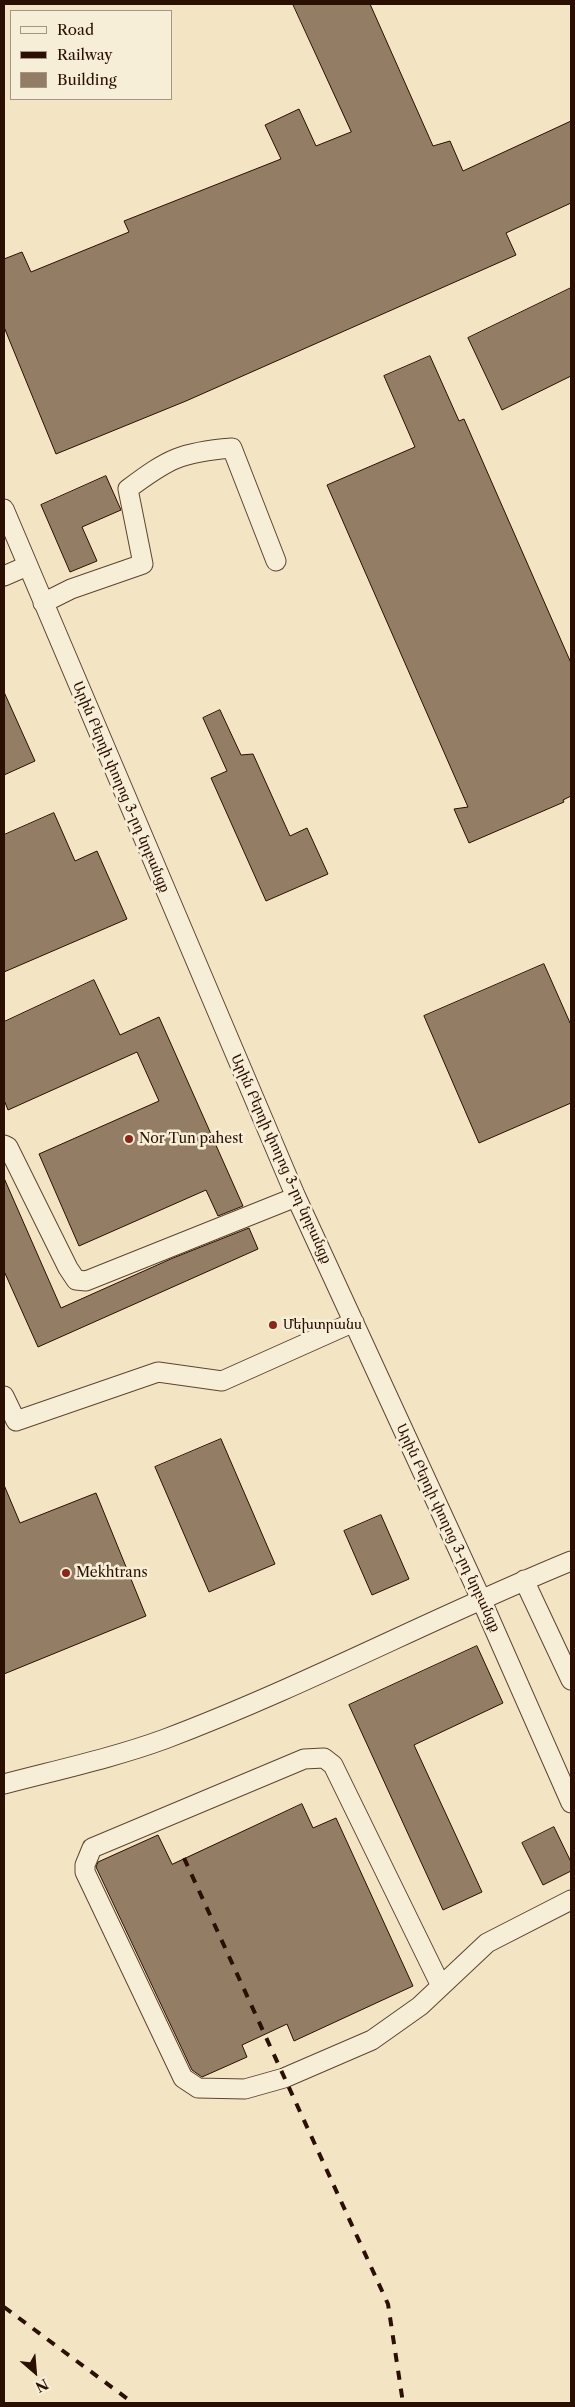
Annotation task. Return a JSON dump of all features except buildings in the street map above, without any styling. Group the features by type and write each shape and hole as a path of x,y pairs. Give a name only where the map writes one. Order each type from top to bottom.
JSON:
{"street":[{"path":"43,603 71,590 143,564 128,489 159,465 194,451 232,448 276,561"},
{"name":"Արին Բերդի փողոց 3-րդ նրբանցք","path":"4,510 296,1197 481,1598 571,1803"},
{"path":"4,576 27,566"},
{"path":"4,1145 8,1147 68,1268 76,1280 86,1281 296,1197"},
{"path":"4,1396 16,1421 158,1372 222,1381 354,1322"},
{"path":"4,1784 113,1755 163,1739 289,1689 481,1598 571,1561"},
{"path":"524,1580 571,1680"},
{"path":"441,1986 333,1765 324,1758 304,1759 92,1848 84,1864 85,1872 183,2078 198,2088 245,2089 284,2078 372,2040 420,2006 487,1943 571,1900"}],"railway":[{"path":"184,1858 388,2304 403,2403"},
{"path":"4,2307 133,2403"}],"place":[{"name":"Nor Tun pahest","path":"129,1139"},
{"name":"Մեխտրանս","path":"273,1325"},
{"name":"Mekhtrans","path":"66,1573"}]}
